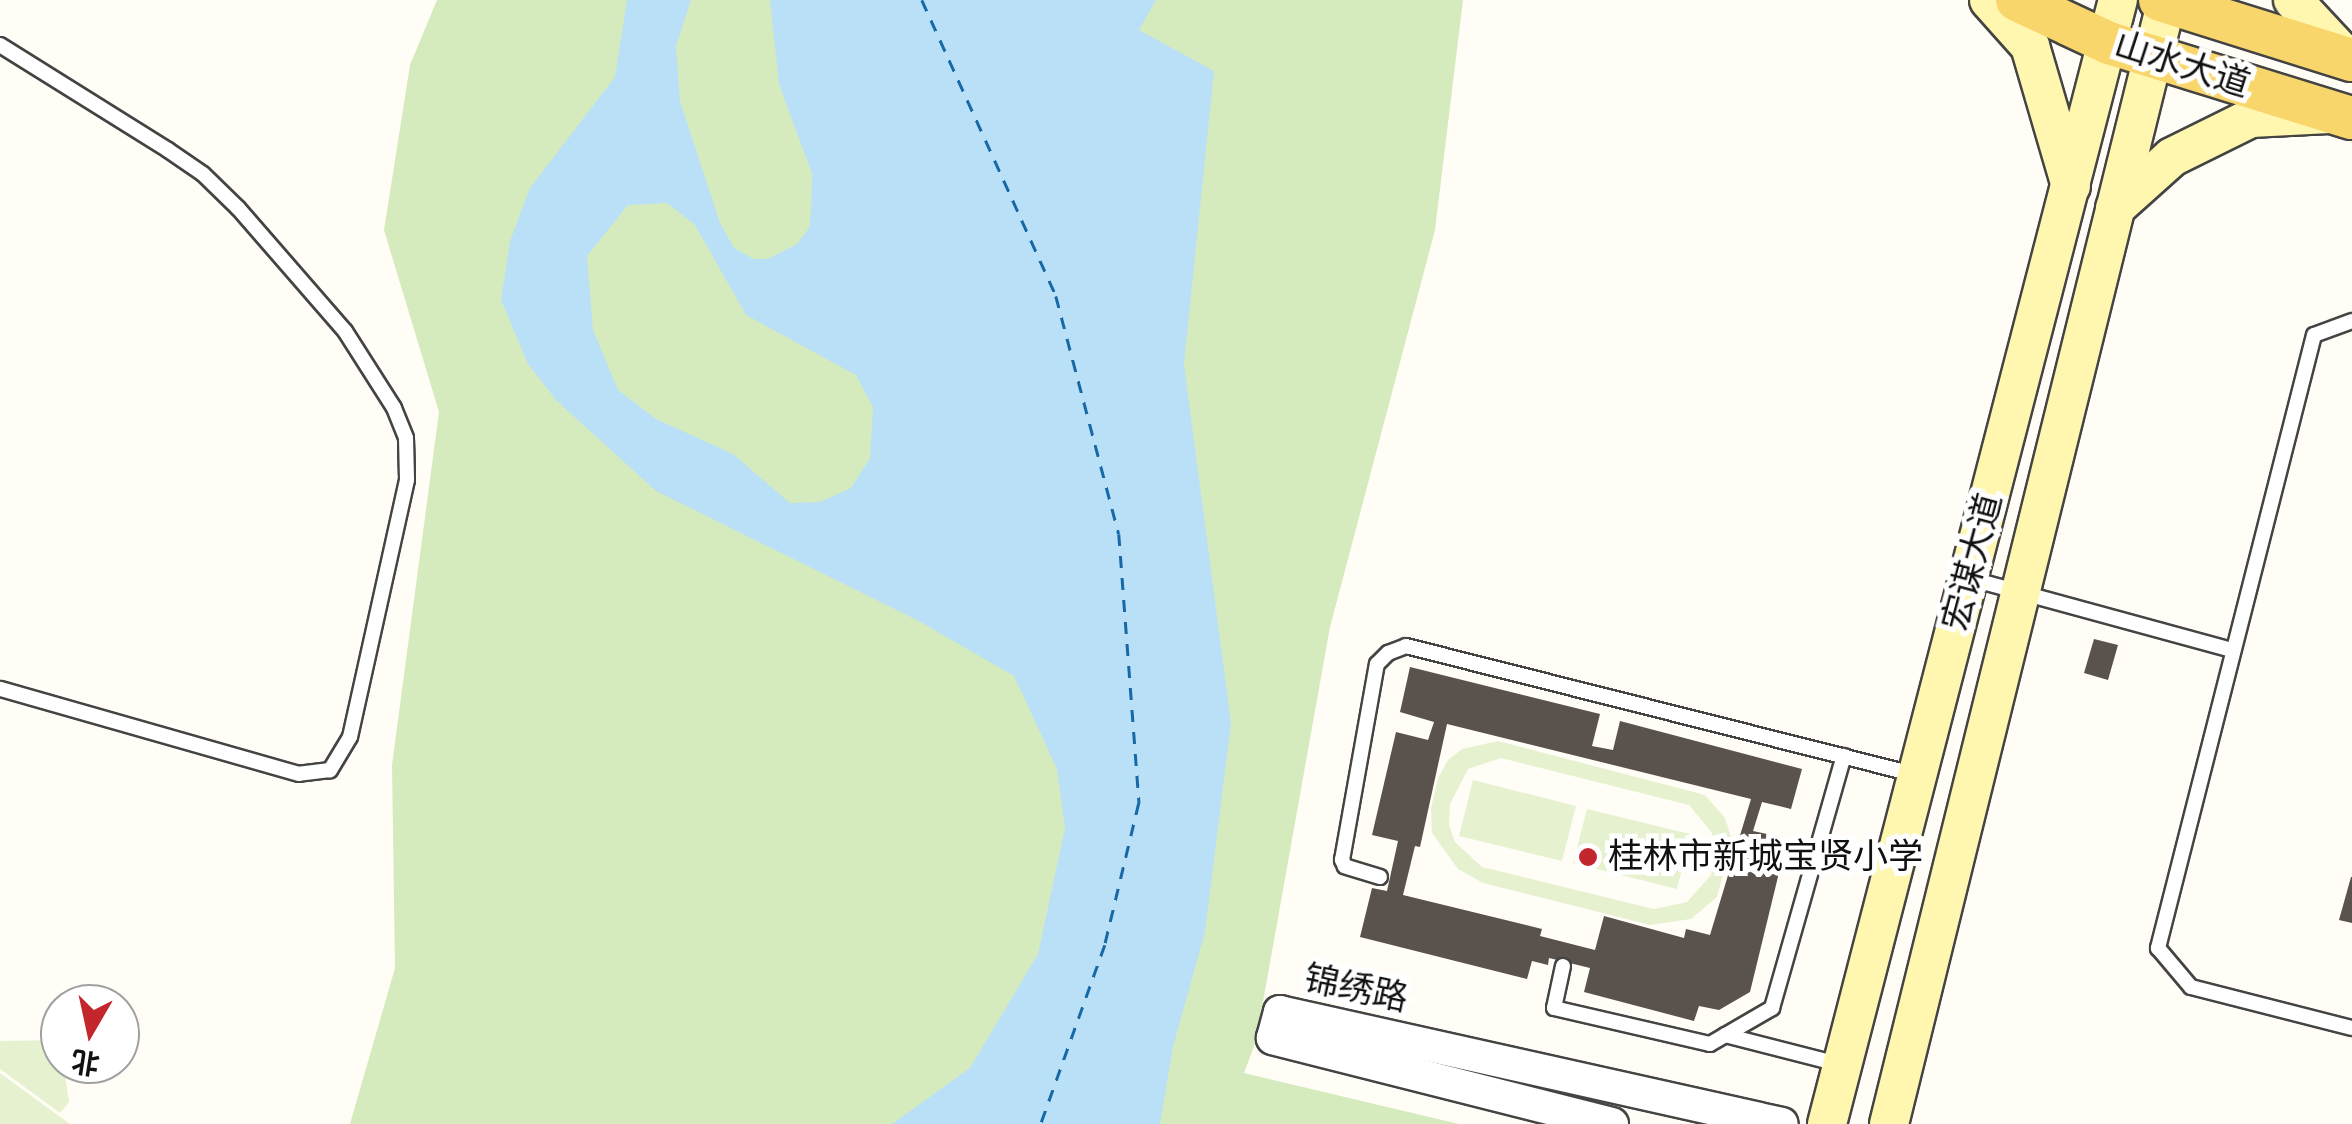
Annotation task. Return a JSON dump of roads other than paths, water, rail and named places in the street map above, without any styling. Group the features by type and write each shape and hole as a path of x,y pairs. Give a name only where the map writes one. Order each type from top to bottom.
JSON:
{"main road":[{"path":"1988,0 2030,46 2072,188"},
{"name":"山水大道","path":"2017,0 2110,43 2345,116"},
{"name":"宏谋大道","path":"1827,1124 2110,43 2118,0"},
{"path":"2293,0 2350,60"},
{"name":"宏谋大道","path":"1889,1124 2164,1"},
{"name":"山水大道","path":"2164,1 2350,60"},
{"path":"2115,208 2172,157 2252,118 2345,116"}],"street":[{"name":"锦绣路","path":"1612,1124 1273,1038 1280,1012 1782,1124"}],"lane":[{"path":"0,45 168,150 203,174 238,208 345,331 394,408 406,438 407,480 354,721 346,748 330,770 299,774 0,689"},
{"path":"2352,321 2314,336 2158,948 2191,987 2352,1028"},
{"path":"1969,578 2232,650"},
{"path":"1380,877 1345,866 1342,860 1377,664 1400,647 1412,646 1918,775"},
{"path":"1563,966 1554,1008 1710,1044 1772,1008 1844,756"},
{"path":"1725,1035 1842,1065"}],"water":[{"path":"627,0 691,0 676,46 680,101 720,223 734,248 754,259 768,259 797,244 809,228 812,174 779,84 770,0 1156,0 1139,30 1214,71 1184,364 1231,723 1205,932 1173,1047 1160,1124 892,1124 970,1068 1038,954 1065,828 1057,769 1014,676 917,620 656,491 557,401 528,364 501,300 510,241 530,188 615,77","holes":["667,203 695,225 746,315 856,375 873,407 870,458 851,488 820,502 790,503 733,454 656,419 618,390 593,330 587,256 628,205"]}],"place":[{"name":"桂林市新城宝贤小学","path":"1588,857"}]}
